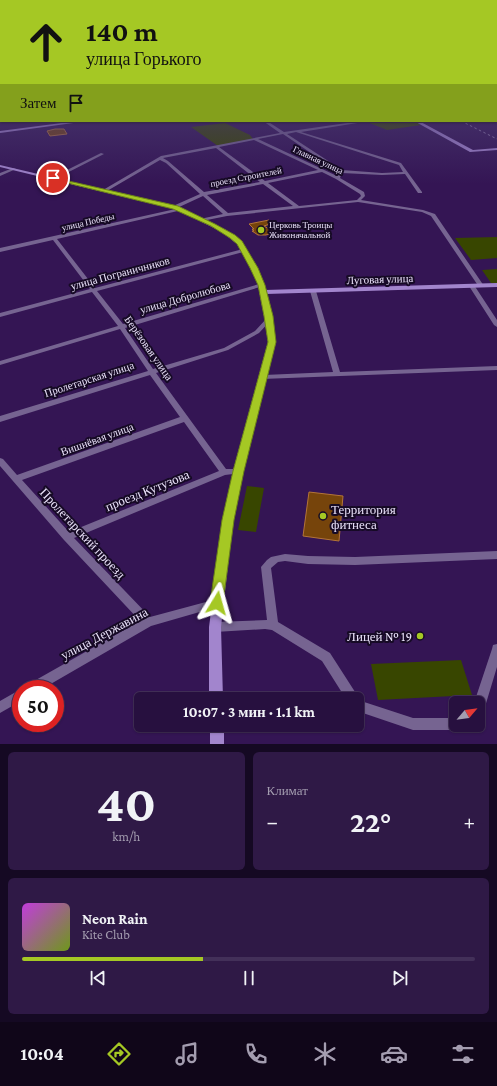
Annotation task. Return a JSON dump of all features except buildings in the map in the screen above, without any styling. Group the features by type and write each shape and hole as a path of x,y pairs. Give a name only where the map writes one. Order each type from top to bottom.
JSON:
{"main road":[{"path":"0,131 66,122"},
{"path":"0,131 77,122"},
{"path":"418,122 472,151 497,149"},
{"path":"0,166 178,208 233,236 245,250 262,288 269,319 272,342 238,471 228,520 215,628 216,692"},
{"name":"Луговая улица","path":"262,288 313,290 497,285"},
{"path":"217,732 217,744"}],"street":[{"path":"267,122 341,171 338,178"},
{"path":"105,190 160,158 284,133 361,122"},
{"path":"296,132 400,164 420,192"},
{"name":"Главная улица","path":"255,139 338,178 362,193 363,196 358,201"},
{"path":"217,147 298,207"},
{"path":"53,178 102,154"},
{"path":"160,158 167,162 227,215"},
{"path":"0,175 14,169"},
{"name":"проезд Строителей","path":"178,208 203,194 324,172 341,171 382,174 406,173"},
{"path":"202,220 227,215 358,201 429,213 433,215 481,286"},
{"name":"улица Победы","path":"0,250 178,208"},
{"name":"Берёзовая улица","path":"54,238 121,326 151,371 224,472"},
{"name":"улица Пограничников","path":"0,315 245,250"},
{"path":"472,286 497,325"},
{"name":"улица Добролюбова","path":"0,363 121,326 262,288"},
{"path":"313,290 337,374"},
{"name":"Пролетарская улица","path":"0,420 151,371 226,349 257,332 269,319"},
{"path":"264,377 497,368"},
{"name":"Вишнёвая улица","path":"16,479 186,418"},
{"name":"Пролетарский проезд","path":"0,461 67,537 148,622"},
{"name":"проезд Кутузова","path":"67,537 224,472 238,471"},
{"path":"273,625 266,567 271,560 279,557 327,561 497,555"},
{"name":"улица Державина","path":"47,680 148,622 217,603"},
{"path":"215,628 264,624 273,625 326,657 348,692"},
{"path":"482,696 497,649"},
{"path":"0,707 12,700"},
{"path":"364,707 413,724 449,724"}],"green space":[{"path":"367,122 416,122 421,125 387,130"},
{"path":"225,123 250,135 253,139 218,146 191,127"},
{"path":"497,237 497,258 471,260 455,238"},
{"path":"497,269 497,283 491,283 482,270"},
{"path":"247,486 264,488 256,532 238,530"},
{"path":"461,660 472,695 378,700 371,664"}],"railway":[{"path":"463,122 497,139"}],"place":[{"name":"Церковь Троицы Живоначальной","path":"261,230"},
{"name":"Территория фитнеса","path":"323,516"},
{"name":"Лицей № 19","path":"420,636"}],"route":[{"path":"53,178 176,207 224,230 233,236 245,250 261,285 272,342 238,471 228,520 217,603"}]}
